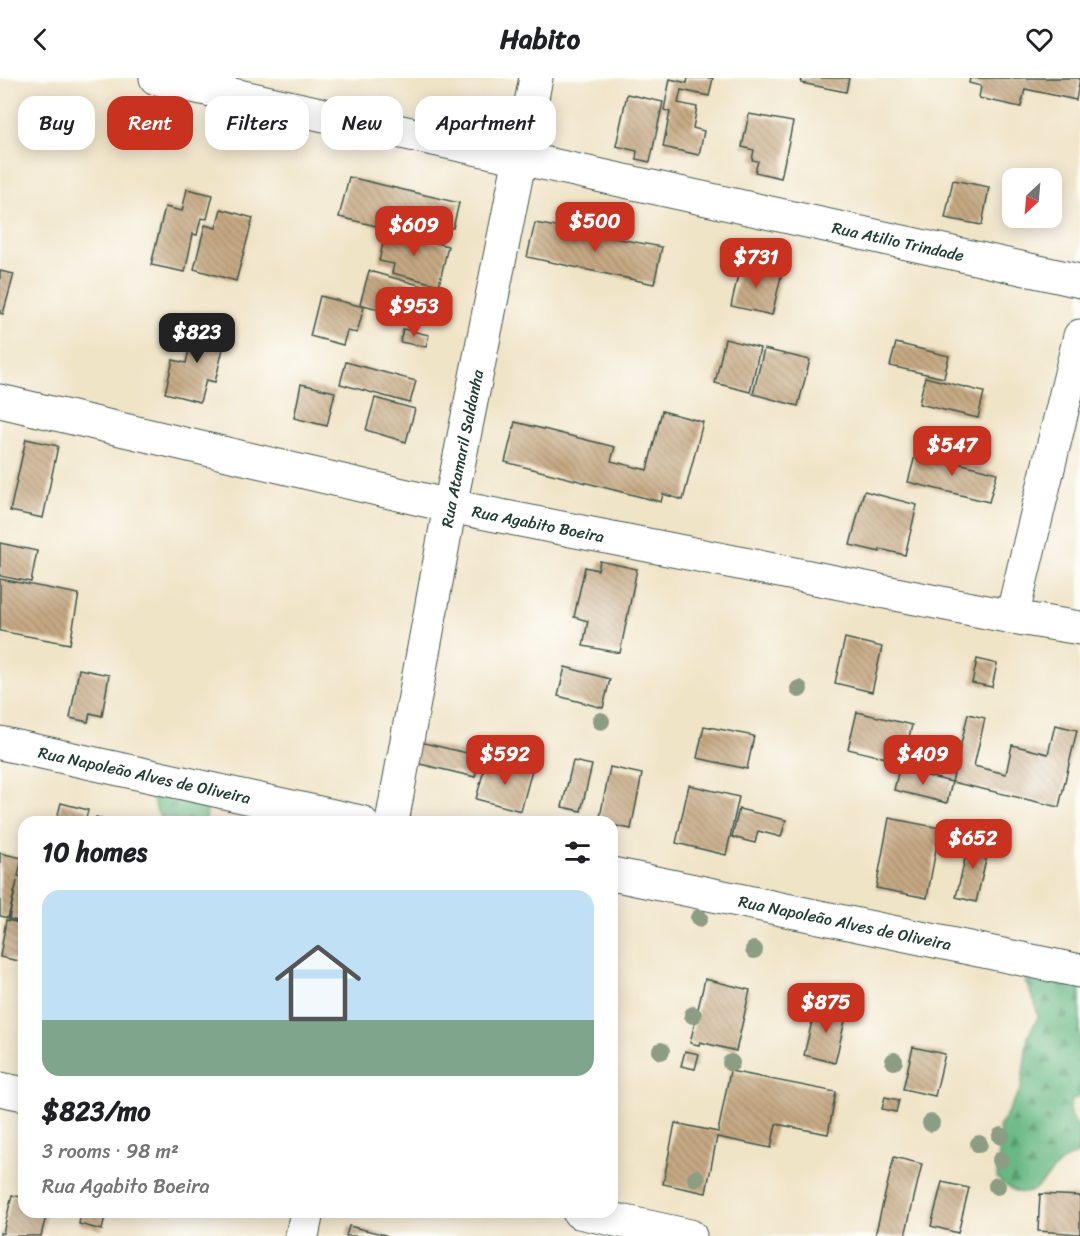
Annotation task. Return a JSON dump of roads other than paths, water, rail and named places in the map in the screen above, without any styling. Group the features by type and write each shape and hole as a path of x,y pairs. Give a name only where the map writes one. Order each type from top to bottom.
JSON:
{"street":[{"name":"Rua Atilio Trindade","path":"156,78 1080,282"},
{"name":"Rua Atamaril Saldanha","path":"393,816 450,506 536,78"},
{"path":"1012,617 1080,336"},
{"name":"Rua Agabito Boeira","path":"0,401 450,506 1012,617 1080,628"},
{"name":"Rua Napoleão Alves de Oliveira","path":"0,742 334,816"},
{"name":"Rua Napoleão Alves de Oliveira","path":"618,875 1080,971"},
{"path":"0,1089 18,1093"},
{"path":"302,1236 306,1218"},
{"path":"607,1218 690,1236"}]}
